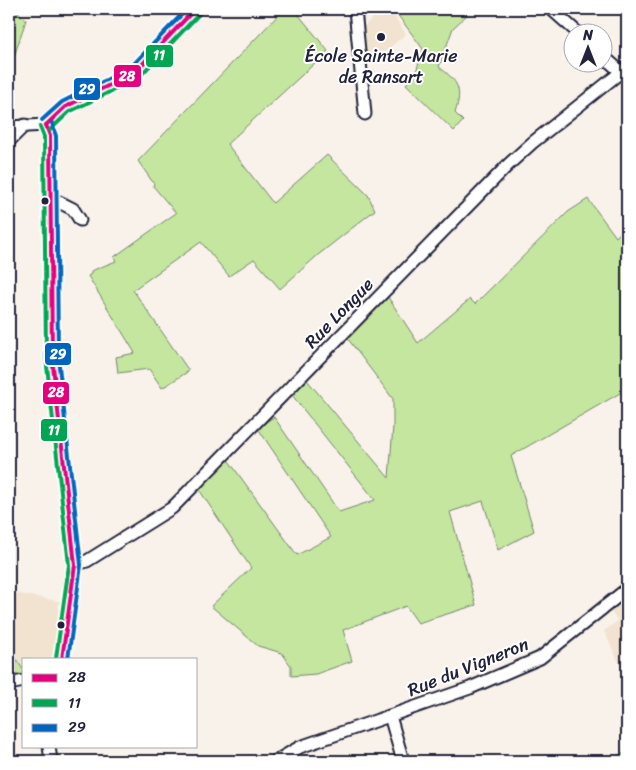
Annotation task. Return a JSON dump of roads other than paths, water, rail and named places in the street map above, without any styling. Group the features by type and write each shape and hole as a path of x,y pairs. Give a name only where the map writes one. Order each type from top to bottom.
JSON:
{"street":[{"path":"9,127 46,125 65,107 134,73 195,9"},
{"path":"355,9 365,114"},
{"path":"551,9 566,22"},
{"path":"614,66 624,75"},
{"name":"Rue Longue","path":"74,565 87,561 172,508 509,164 532,143 624,75"},
{"path":"9,141 25,125"},
{"path":"46,125 50,136 52,357 74,565 62,658"},
{"path":"51,198 73,209 80,220"},
{"name":"Rue du Vigneron","path":"276,761 300,747 470,688 540,658 627,589"},
{"path":"9,684 22,681"},
{"path":"390,716 403,761"},
{"path":"49,748 51,761"}],"place":[{"name":"École Sainte-Marie de Ransart","path":"381,37"}]}
